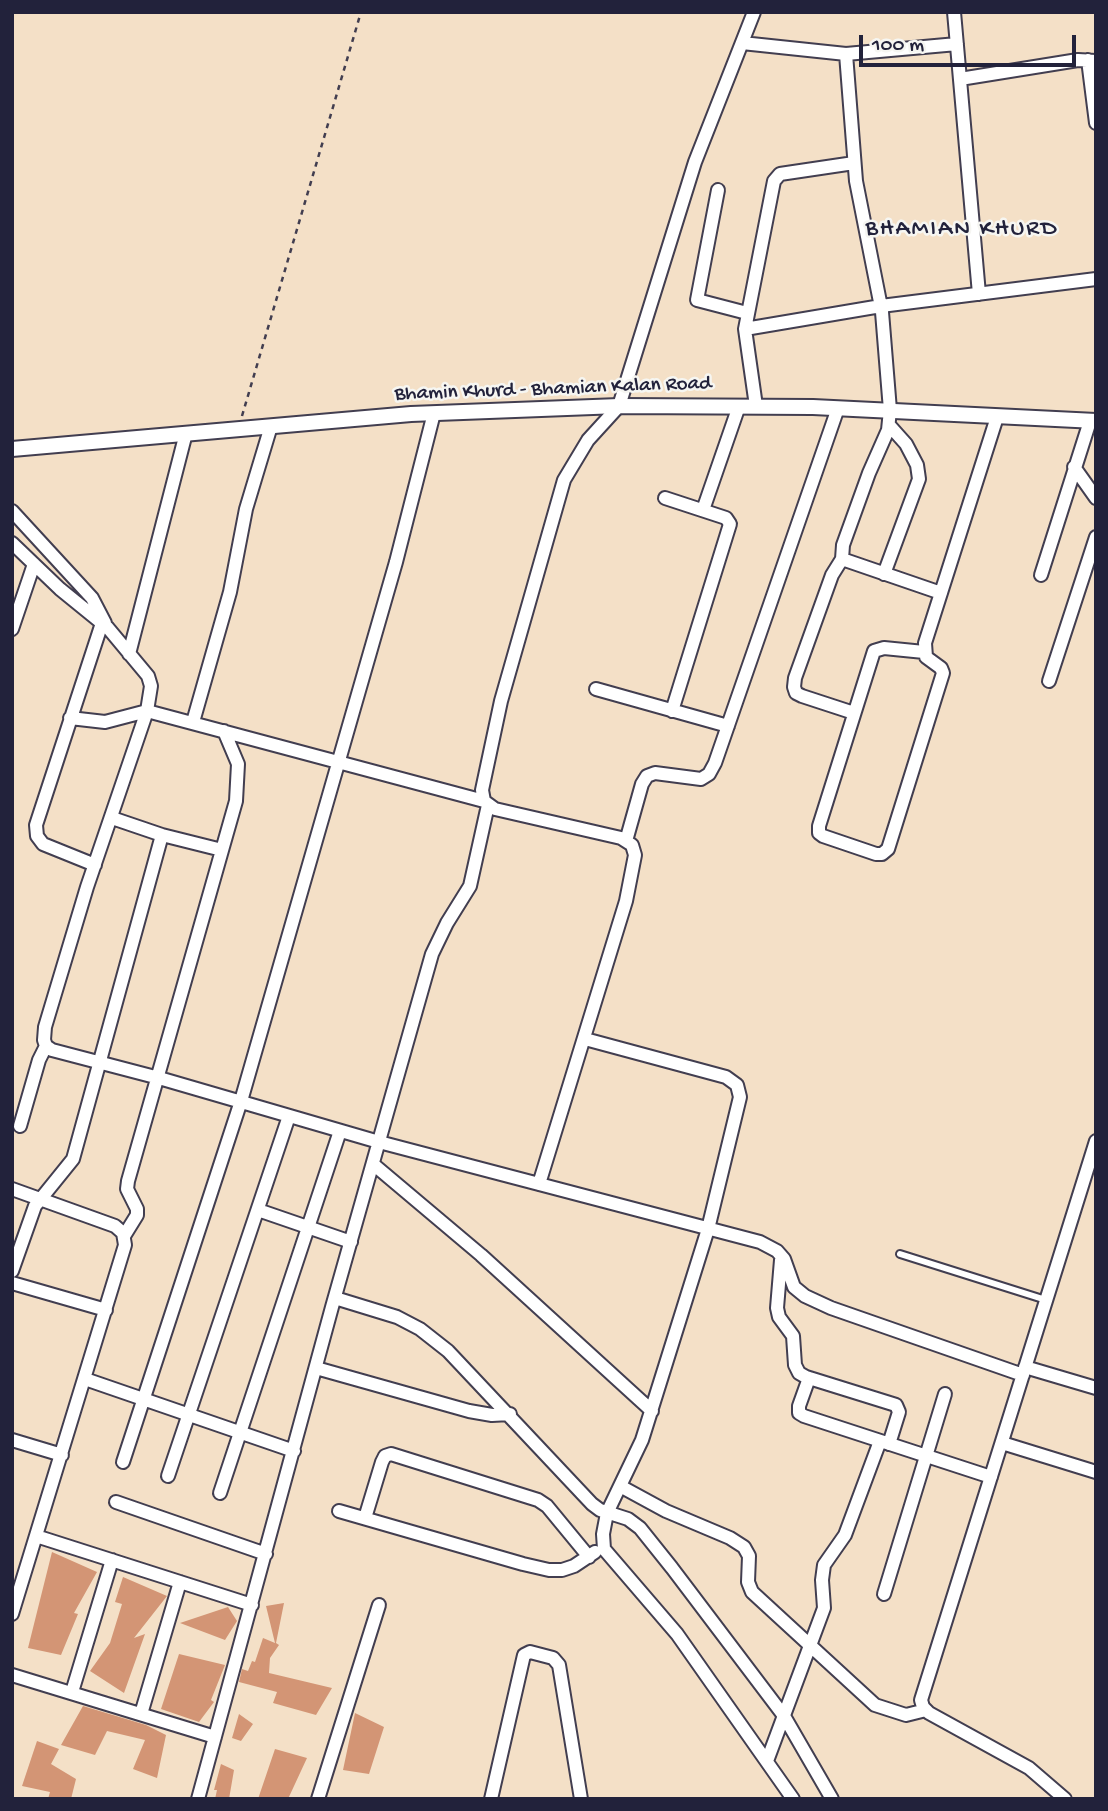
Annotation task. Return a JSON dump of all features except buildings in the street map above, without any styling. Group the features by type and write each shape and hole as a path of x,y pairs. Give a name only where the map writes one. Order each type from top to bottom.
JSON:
{"street":[{"path":"198,1799 432,954 475,872 486,803 482,790 501,701 564,480 588,440 619,406 695,162 754,12"},
{"path":"954,12 979,294"},
{"path":"742,43 846,54 957,44"},
{"path":"846,54 856,181 881,306 890,418 843,545 842,559 832,575 794,687 796,693 802,696 854,713"},
{"path":"960,79 1079,60 1092,61 1096,123"},
{"path":"755,406 745,329 772,185 780,174 854,163"},
{"path":"718,190 697,300 747,313"},
{"path":"745,329 881,306 1096,279"},
{"name":"Bhamin Khurd - Bhamian Kalan Road","path":"12,449 433,413 619,406 838,408 890,418 997,417 1093,421"},
{"path":"703,510 739,406"},
{"path":"626,841 642,784 647,776 654,773 701,779 709,774 715,763 838,408"},
{"path":"123,1462 241,1101 396,562 433,413"},
{"path":"924,652 884,648 874,651 818,826 819,833 842,843 882,854 888,849 943,673 924,652 997,417"},
{"path":"884,574 919,479 917,465 890,418"},
{"path":"1041,575 1074,467 1093,421"},
{"path":"193,722 230,592 246,509 271,426"},
{"path":"129,654 186,433"},
{"path":"1074,467 1096,498"},
{"path":"665,498 726,518 730,524 672,710"},
{"path":"12,511 92,598 105,626 36,825 37,836 43,844 95,865"},
{"path":"1049,681 1096,537"},
{"path":"12,543 105,626 148,676 151,686 147,711 95,865 45,1027 46,1046 52,1050 379,1142 760,1242 781,1256 794,1287 805,1296 831,1308 1024,1371 1096,1388"},
{"path":"842,559 941,593"},
{"path":"12,629 34,564"},
{"path":"596,689 728,726"},
{"path":"71,718 105,722 147,711 626,841 632,845 635,855 634,872 539,1184"},
{"path":"124,1236 137,1215 137,1209 127,1189 128,1181 236,802 238,764 224,731"},
{"path":"112,818 162,835 222,850"},
{"path":"12,1271 35,1206 73,1159 162,835"},
{"path":"585,1039 726,1077 737,1085 740,1097 708,1229 642,1440 607,1513 603,1534 604,1549 677,1634 793,1799"},
{"path":"20,1126 46,1046"},
{"path":"168,1476 289,1116"},
{"path":"220,1493 340,1131"},
{"path":"1065,1799 1058,1790 1029,1768 926,1710 921,1700 1096,1141"},
{"path":"373,1164 481,1255 652,1411"},
{"path":"12,1189 115,1226 124,1236 125,1245 12,1614"},
{"path":"257,1210 351,1241"},
{"path":"767,1761 824,1608 824,1565 845,1535 899,1412 896,1405 799,1373 795,1365 793,1336 779,1317 777,1308 781,1256"},
{"path":"12,1283 106,1310"},
{"path":"335,1298 397,1317 420,1329 448,1351 592,1504 607,1513 628,1519 650,1540 784,1716 832,1799"},
{"path":"316,1368 469,1412 510,1415"},
{"path":"809,1378 799,1413 991,1477"},
{"path":"85,1379 293,1451"},
{"path":"884,1594 945,1394"},
{"path":"12,1440 62,1455"},
{"path":"1002,1443 1096,1472"},
{"path":"365,1518 382,1462 385,1455 391,1454 538,1500 547,1506 589,1557"},
{"path":"620,1486 666,1511 730,1538 744,1547 749,1556 748,1582 752,1592 874,1705 906,1715 926,1710"},
{"path":"116,1502 266,1554"},
{"path":"339,1511 549,1570 574,1566 604,1545"},
{"path":"36,1536 252,1605"},
{"path":"72,1692 112,1560"},
{"path":"141,1714 180,1582"},
{"path":"318,1799 379,1605"},
{"path":"491,1799 524,1655 530,1652 553,1658 559,1665 581,1799"},
{"path":"12,1675 215,1737"}],"lane":[{"path":"900,1254 1046,1300"}],"path":[{"path":"238,429 361,12"}],"district":[{"name":"BHAMIAN KHURD","path":"962,230"}]}
